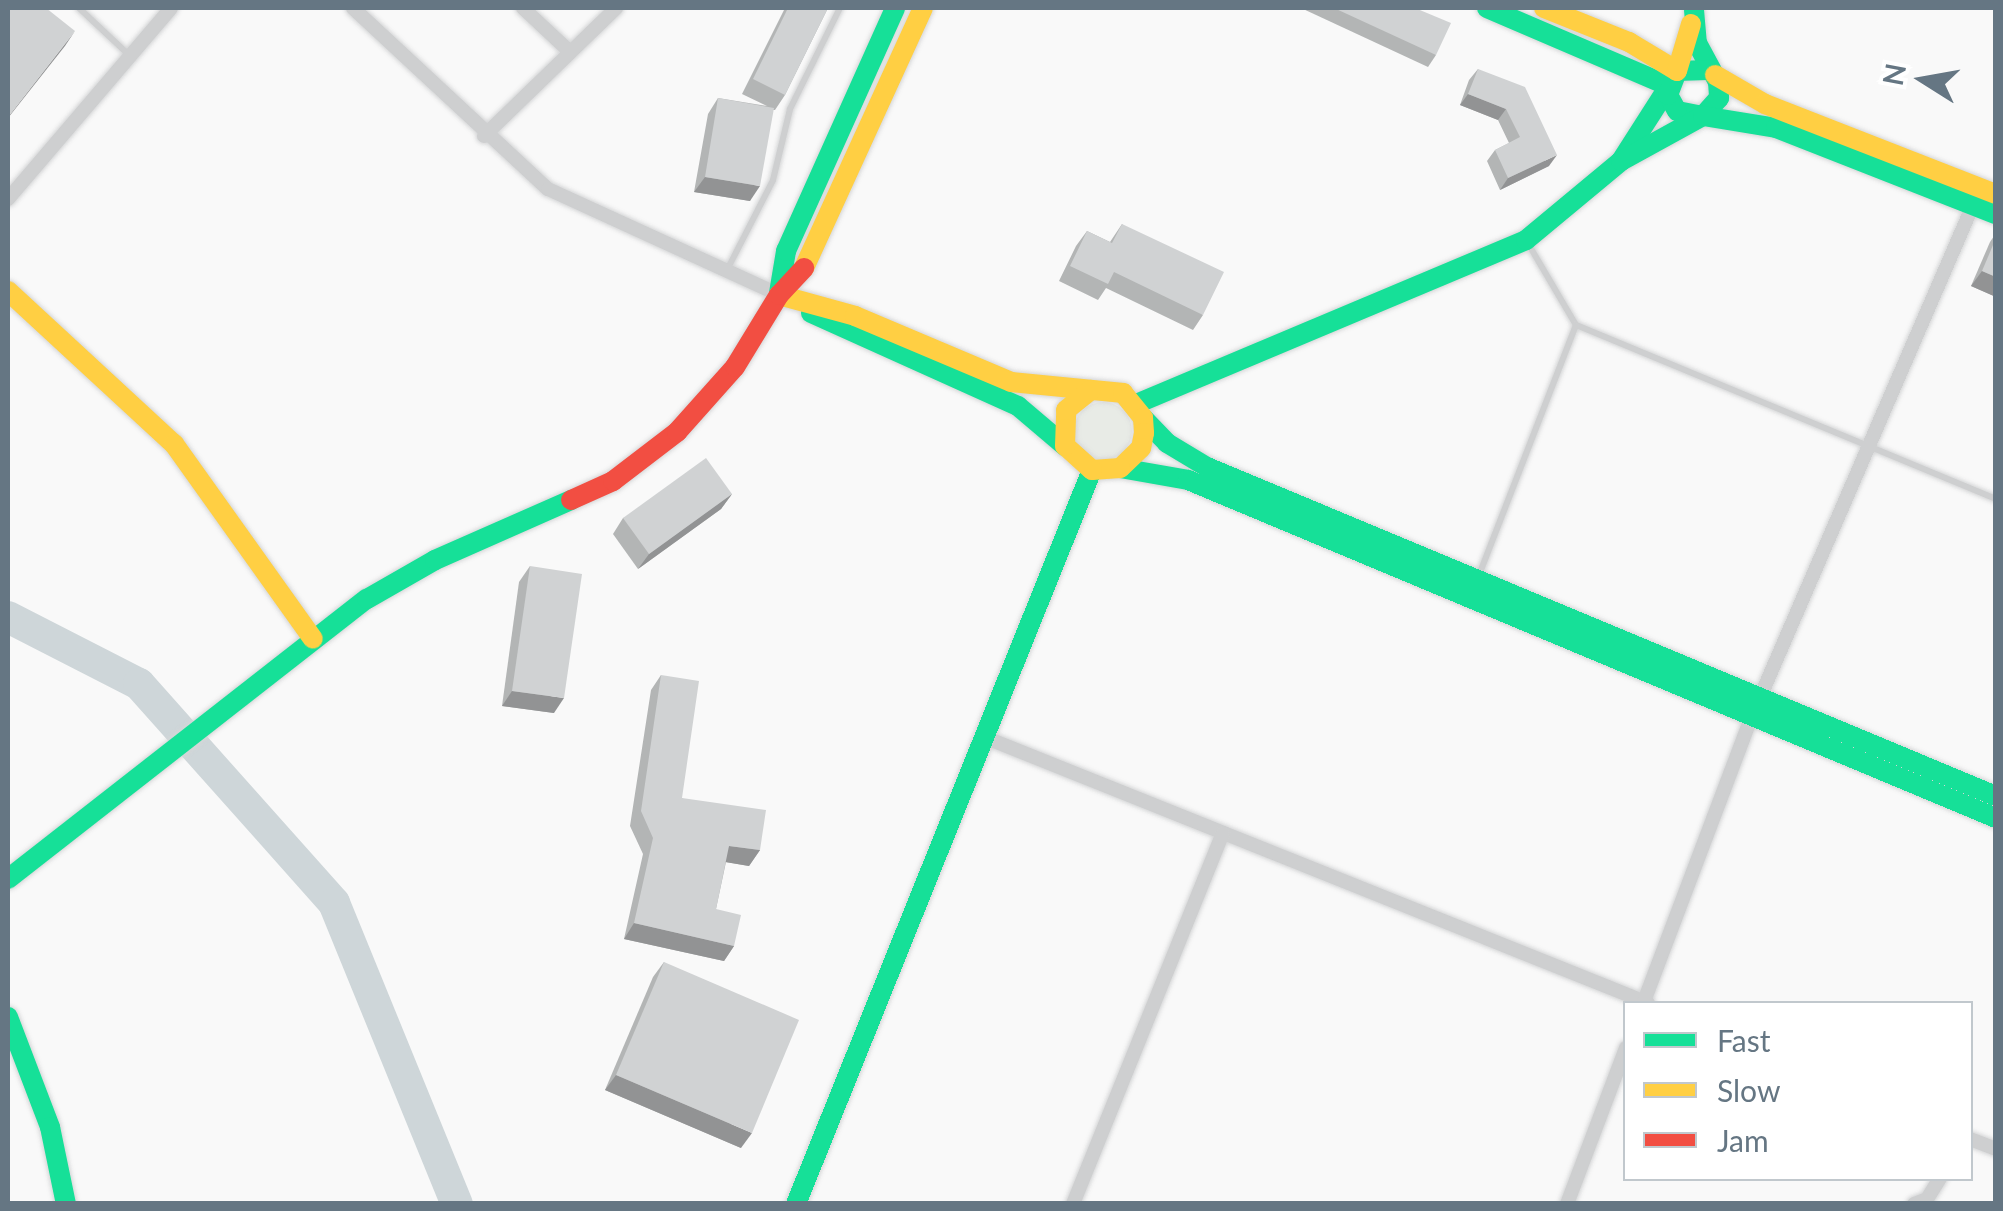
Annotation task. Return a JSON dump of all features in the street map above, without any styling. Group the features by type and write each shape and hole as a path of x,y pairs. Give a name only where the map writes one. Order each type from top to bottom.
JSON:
{"main road":[{"path":"779,295 786,251 895,8"},
{"path":"8,879 313,639 414,570 572,502 638,464 717,389 779,295 811,260 923,8"},
{"path":"1486,8 1673,79 1711,72 1765,104 1996,194"},
{"path":"1544,8 1629,42 1673,79 1677,111 1776,128 1996,214"},
{"path":"1621,161 1673,79 1694,9"},
{"path":"1139,411 1526,240 1621,161 1703,116 1719,98 1694,9"},
{"path":"8,291 158,426 313,639"},
{"path":"779,295 854,316 1012,382 1124,393 1193,460 1477,580 1996,818"},
{"path":"779,295 1018,406 1092,470 1120,468 1188,480 1756,707 1996,796"},
{"path":"1064,446 1066,410 1091,390"},
{"path":"1120,468 1140,448 1139,411"},
{"path":"796,1204 1092,470"},
{"path":"8,1018 50,1127 66,1204"}],"street":[{"path":"8,200 128,54 171,8"},
{"path":"352,8 484,136 548,189 640,235 779,295"},
{"path":"524,8 568,50"},
{"path":"484,136 568,50 616,8"},
{"path":"1646,1001 1756,707 1872,447 1973,205"},
{"path":"984,737 1640,1001"},
{"path":"1072,1204 1223,833"},
{"path":"1567,1204 1623,1056"},
{"path":"1914,1204 1927,1199 1938,1181"}],"lane":[{"path":"79,8 128,54"},
{"path":"726,273 773,180 790,109 840,8"},
{"path":"1526,240 1576,325 1996,499"},
{"path":"1477,580 1576,325"}],"shaded area":[{"path":"1103,402 1124,410 1132,431 1124,452 1103,460 1082,452 1074,431 1082,410"}],"building":[{"path":"8,8 46,8 75,31 8,117"},
{"path":"788,8 828,8 785,95 753,79"},
{"path":"1334,8 1415,8 1451,23 1436,55"},
{"path":"1478,69 1525,87 1557,155 1508,178 1495,150 1520,137 1506,109 1468,94"},
{"path":"718,98 774,108 760,186 705,177"},
{"path":"1122,224 1224,272 1203,315 1114,272 1108,284 1070,266 1087,231 1112,243"},
{"path":"1996,238 1996,277 1982,271"},
{"path":"706,458 732,494 649,554 623,518"},
{"path":"530,566 582,574 564,698 512,691"},
{"path":"661,675 699,681 682,798 766,810 760,850 729,846 716,909 741,915 734,946 634,923 653,838 641,811"},
{"path":"664,962 799,1020 752,1133 616,1075"}],"waterway":[{"path":"8,617 139,684 334,903 457,1204"}],"traffic: fast":[{"path":"779,293 786,251 895,8"},
{"path":"1487,8 1669,86 1621,161"},
{"path":"1694,10 1697,43 1718,82 1719,98 1703,116 1677,111 1668,95 1677,71 1708,70"},
{"path":"1136,404 1526,240 1621,161 1703,116 1776,128 1996,214"},
{"path":"811,313 1018,406 1065,446"},
{"path":"1143,418 1167,443 1207,467 1996,796"},
{"path":"1120,468 1188,480 1996,818"},
{"path":"796,1204 1092,470"},
{"path":"8,879 367,599 435,560 571,500"},
{"path":"8,1017 50,1127 66,1204"}],"traffic: slow":[{"path":"804,268 923,8"},
{"path":"1544,8 1629,42 1677,71 1691,24"},
{"path":"1715,75 1765,104 1996,194"},
{"path":"8,291 174,444 313,639"},
{"path":"779,295 855,316 1011,382 1123,393 1143,418 1144,433 1141,448 1120,468 1092,470 1065,446 1066,410 1091,390"}],"traffic: jam":[{"path":"571,500 613,481 677,432 735,367 779,295 804,268"}]}
